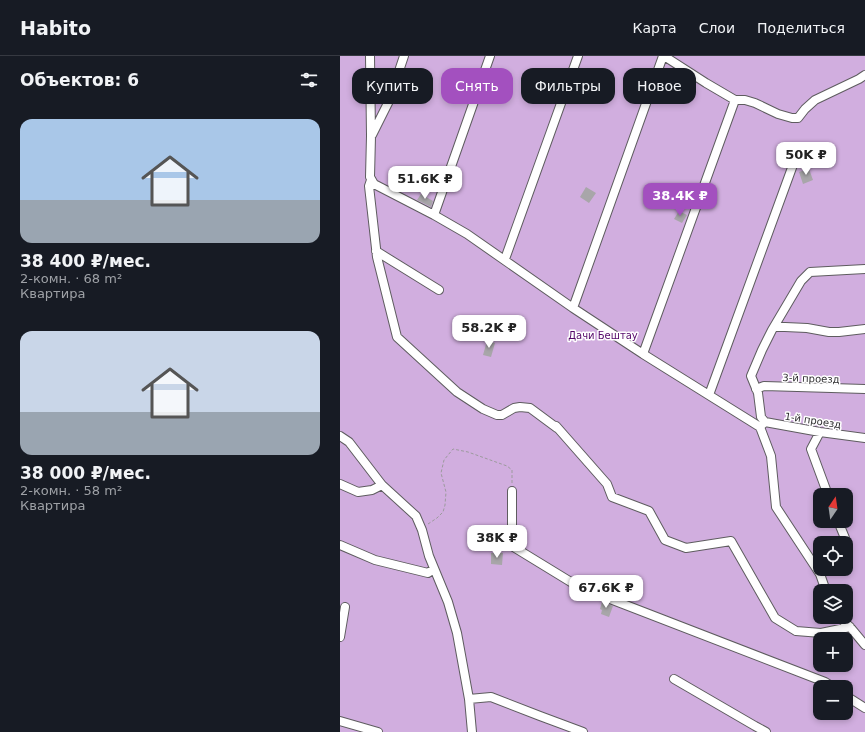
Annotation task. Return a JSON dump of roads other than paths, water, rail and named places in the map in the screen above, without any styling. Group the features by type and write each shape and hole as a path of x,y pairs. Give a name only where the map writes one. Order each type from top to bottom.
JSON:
{"street":[{"path":"370,56 370,177 374,184 467,234 505,259 573,308 643,354 709,395 762,425"},
{"path":"371,136 389,100 404,56"},
{"path":"434,215 490,56"},
{"path":"505,259 578,56"},
{"path":"573,308 664,56 735,100 745,100 755,103 778,114 792,118 798,118 815,100 865,75"},
{"path":"643,354 735,100"},
{"path":"709,395 797,154"},
{"path":"372,180 369,186 376,257 397,337 457,392 483,409 497,415 502,415 514,408 530,408 556,427 607,484 612,497 649,511 665,540 686,548 731,541 775,618 796,631 821,633 850,627"},
{"path":"376,251 439,290"},
{"path":"824,584 820,574 776,507 771,456 762,425 758,393 751,376 774,327 801,281 810,272 865,269"},
{"path":"774,327 785,326 829,332 865,330"},
{"name":"3-й проезд","path":"756,389 764,386 865,389"},
{"name":"1-й проезд","path":"762,425 865,438"},
{"path":"820,432 811,449 825,488"},
{"path":"340,436 349,442 382,485 416,516 422,530 429,556 448,602 457,633 469,699 472,732"},
{"path":"340,484 358,492 372,490 382,485"},
{"path":"512,491 512,546 579,587 820,680"},
{"path":"340,545 376,560 428,573 434,569"},
{"path":"340,637 345,607"},
{"path":"847,624 865,644"},
{"path":"674,679 754,729 766,732"},
{"path":"469,699 490,697 583,732"},
{"path":"853,700 865,708"},
{"path":"340,721 378,732"}],"park label":[{"name":"Дачи Бештау","path":"603,335"}]}
